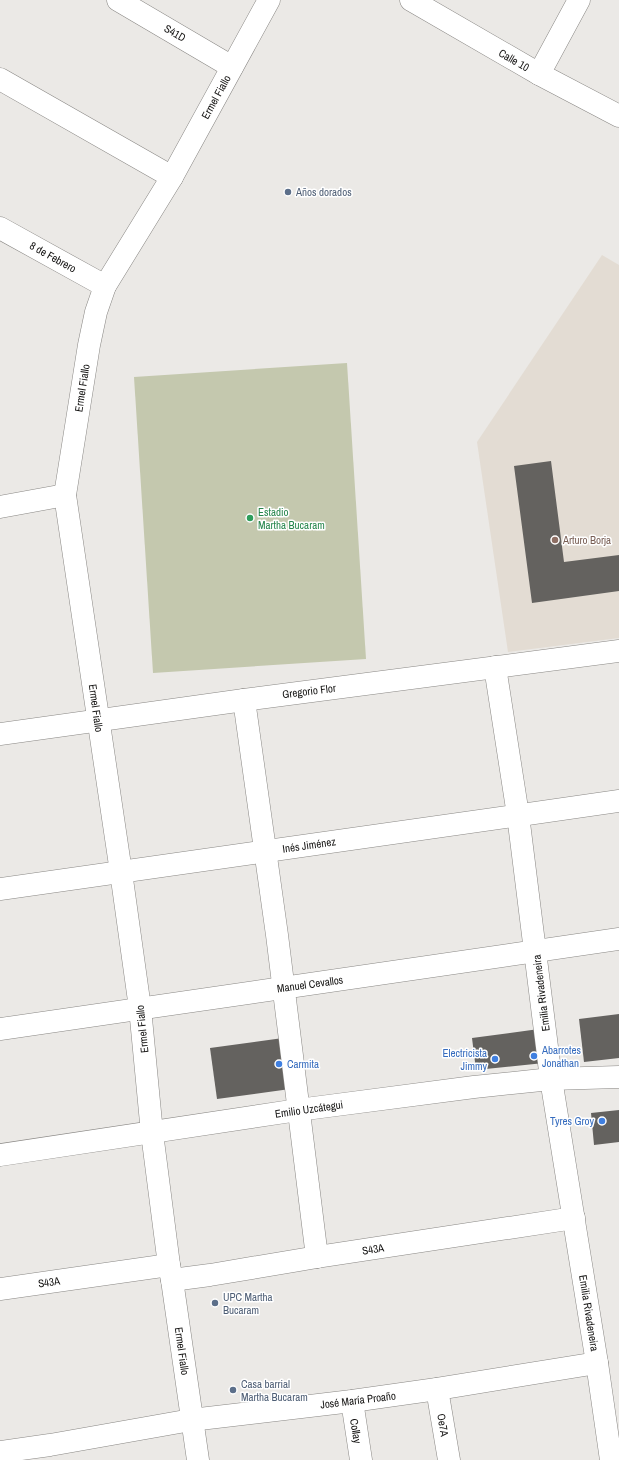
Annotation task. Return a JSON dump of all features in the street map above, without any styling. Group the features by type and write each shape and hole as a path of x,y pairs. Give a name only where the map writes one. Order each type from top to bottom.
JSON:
{"street":[{"name":"S41D","path":"118,0 232,67"},
{"name":"Ermel Fiallo","path":"198,1460 191,1420 152,1133 140,1008 65,495 89,345 96,312 105,286 172,177 269,0"},
{"name":"Calle 10","path":"412,0 539,74 619,116"},
{"path":"539,74 580,0"},
{"path":"0,79 172,177"},
{"name":"8 de Febrero","path":"0,228 105,286"},
{"path":"0,507 65,495"},
{"name":"Gregorio Flor","path":"0,734 244,700 619,651"},
{"name":"Emilia Rivadeneira","path":"495,667 518,815 551,1078 597,1363 610,1460"},
{"path":"244,700 284,988 317,1257"},
{"name":"Inés Jiménez","path":"0,889 619,801"},
{"name":"Manuel Cevallos","path":"0,1029 619,939"},
{"name":"Emilio Uzcátegui","path":"0,1155 298,1110 551,1078 619,1077"},
{"name":"S43A","path":"0,1289 171,1273 210,1275 317,1257 574,1218"},
{"name":"José María Proaño","path":"0,1452 51,1453 191,1420 352,1401 597,1363"},
{"name":"Oe7A","path":"437,1389 449,1460"},
{"name":"Collay","path":"352,1401 361,1460"}],"shaded area":[{"name":"Arturo Borja","path":"602,255 619,265 619,638 508,652 477,442"}],"green space":[{"name":"Estadio Martha Bucaram","path":"347,363 366,659 153,673 134,377"}],"building":[{"path":"551,461 564,562 619,555 619,591 532,603 514,466"},
{"path":"619,1014 619,1058 584,1062 579,1019"},
{"path":"539,1029 544,1063 476,1070 472,1038"},
{"path":"283,1038 290,1089 217,1099 210,1048"},
{"path":"619,1110 619,1142 594,1145 591,1113"}],"place":[{"name":"Años dorados","path":"288,192"},
{"name":"Estadio Martha Bucaram","path":"250,518"},
{"name":"Arturo Borja","path":"555,540"},
{"name":"Abarrotes Jonathan","path":"534,1056"},
{"name":"Electricista Jimmy","path":"495,1059"},
{"name":"Carmita","path":"279,1064"},
{"name":"Tyres Groy","path":"602,1121"},
{"name":"UPC Martha Bucaram","path":"215,1303"},
{"name":"Casa barrial Martha Bucaram","path":"233,1390"}]}
